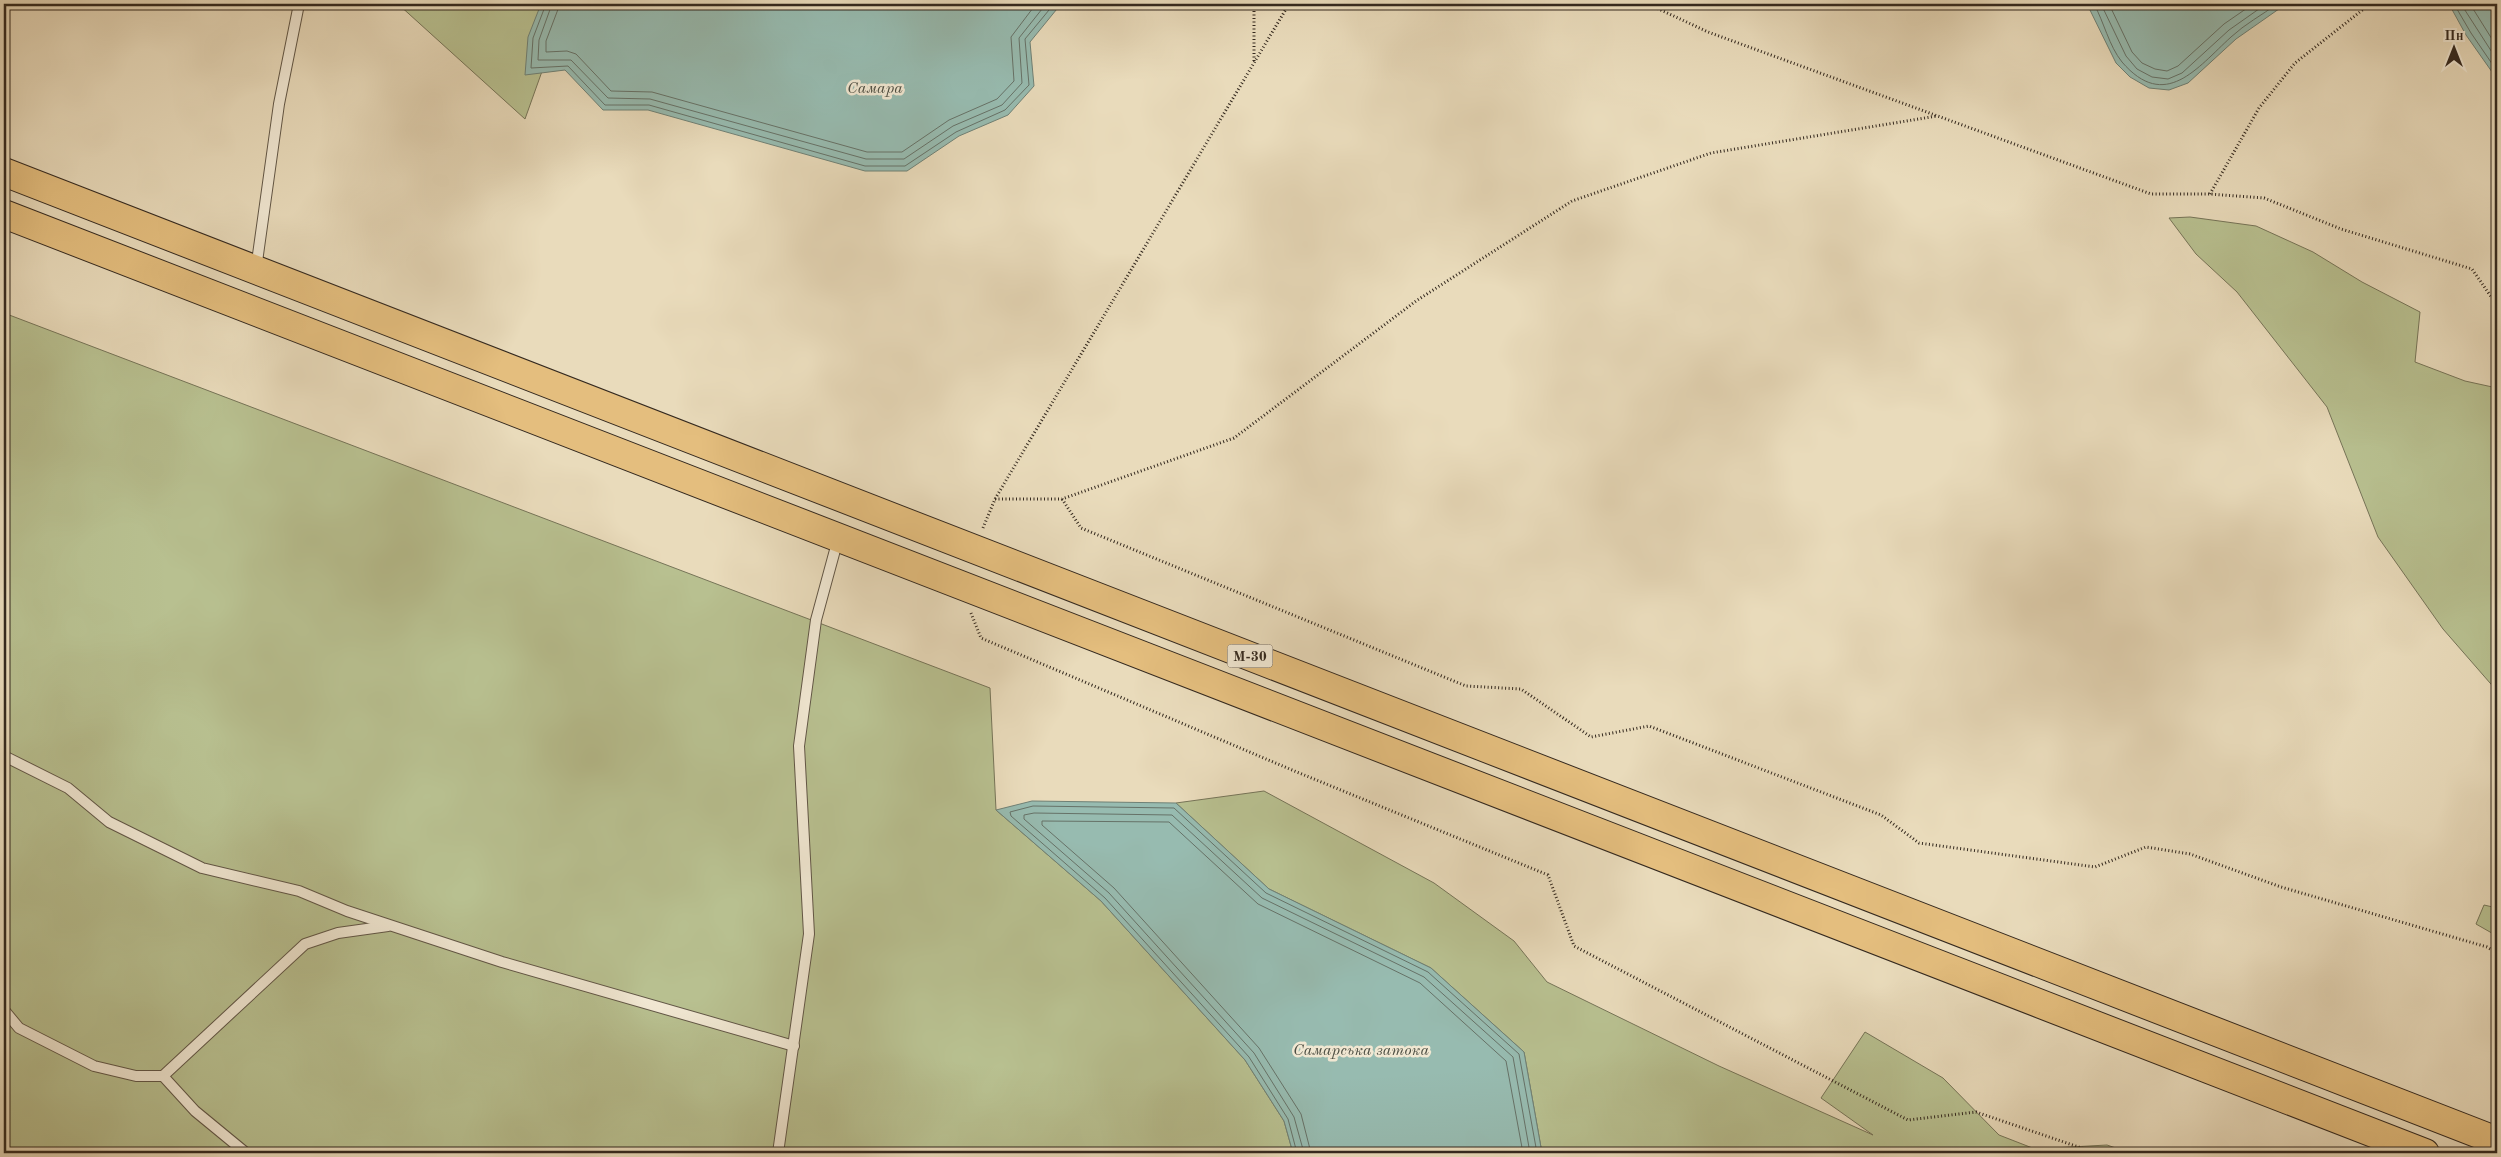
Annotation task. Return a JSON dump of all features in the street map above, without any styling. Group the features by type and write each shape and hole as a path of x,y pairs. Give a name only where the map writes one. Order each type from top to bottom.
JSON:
{"highway":[{"name":"М-30","path":"4,172 2497,1140"},
{"name":"М-30","path":"4,214 2425,1153"}],"lane":[{"path":"256,270 279,104 299,4"},
{"path":"778,1153 809,934 799,746 816,620 839,538"},
{"path":"4,756 68,788 109,822 202,868 300,890 347,911 502,962 794,1046"},
{"path":"4,1010 20,1028 94,1066 136,1076 163,1076 305,944 338,933 390,925"},
{"path":"163,1076 195,1111 246,1153"}],"path":[{"path":"1254,4 1254,63"},
{"path":"975,549 995,499 1289,4"},
{"path":"1648,4 1708,32 2150,194 2210,194 2264,198 2341,229 2472,269 2494,301 2497,408"},
{"path":"2210,194 2258,108 2295,63 2370,4"},
{"path":"995,499 1062,499 1234,438 1416,301 1572,201 1712,153 1938,116"},
{"path":"1062,499 1081,528 1466,686 1522,689 1591,737 1649,726 1881,815 1919,844 2095,867 2146,847 2190,854 2281,887 2486,947 2497,953"},
{"path":"959,585 981,638 1292,770 1548,875 1574,946 1908,1120 1976,1112 2096,1153"}],"green space":[{"path":"398,4 566,4 525,119"},
{"path":"2190,217 2256,226 2313,252 2362,282 2420,312 2415,362 2465,381 2497,388 2497,691 2443,629 2378,537 2327,407 2237,292 2196,254 2169,218"},
{"path":"4,313 990,688 996,810 1101,901 1245,1060 1284,1121 1293,1153 4,1153"},
{"path":"1264,791 1434,883 1514,941 1547,982 1719,1066 1873,1135 1821,1098 1865,1032 1943,1078 1999,1135 2035,1149 2107,1145 2130,1153 1542,1153 1524,1052 1431,968 1269,889 1176,803"},
{"path":"2484,905 2497,908 2497,936 2476,924"}],"water":[{"name":"Самара","path":"541,4 1061,4 1030,42 1034,86 1008,115 959,136 907,171 865,171 648,110 603,110 565,70 525,75 528,37"},
{"path":"2087,4 2286,4 2236,39 2188,83 2169,90 2149,88 2130,77 2116,63"},
{"path":"2449,4 2497,4 2497,79 2466,35"},
{"name":"Самарська затока","path":"1032,801 1176,803 1269,889 1431,968 1524,1052 1542,1153 1293,1153 1284,1121 1245,1060 1101,901 996,810"}]}
